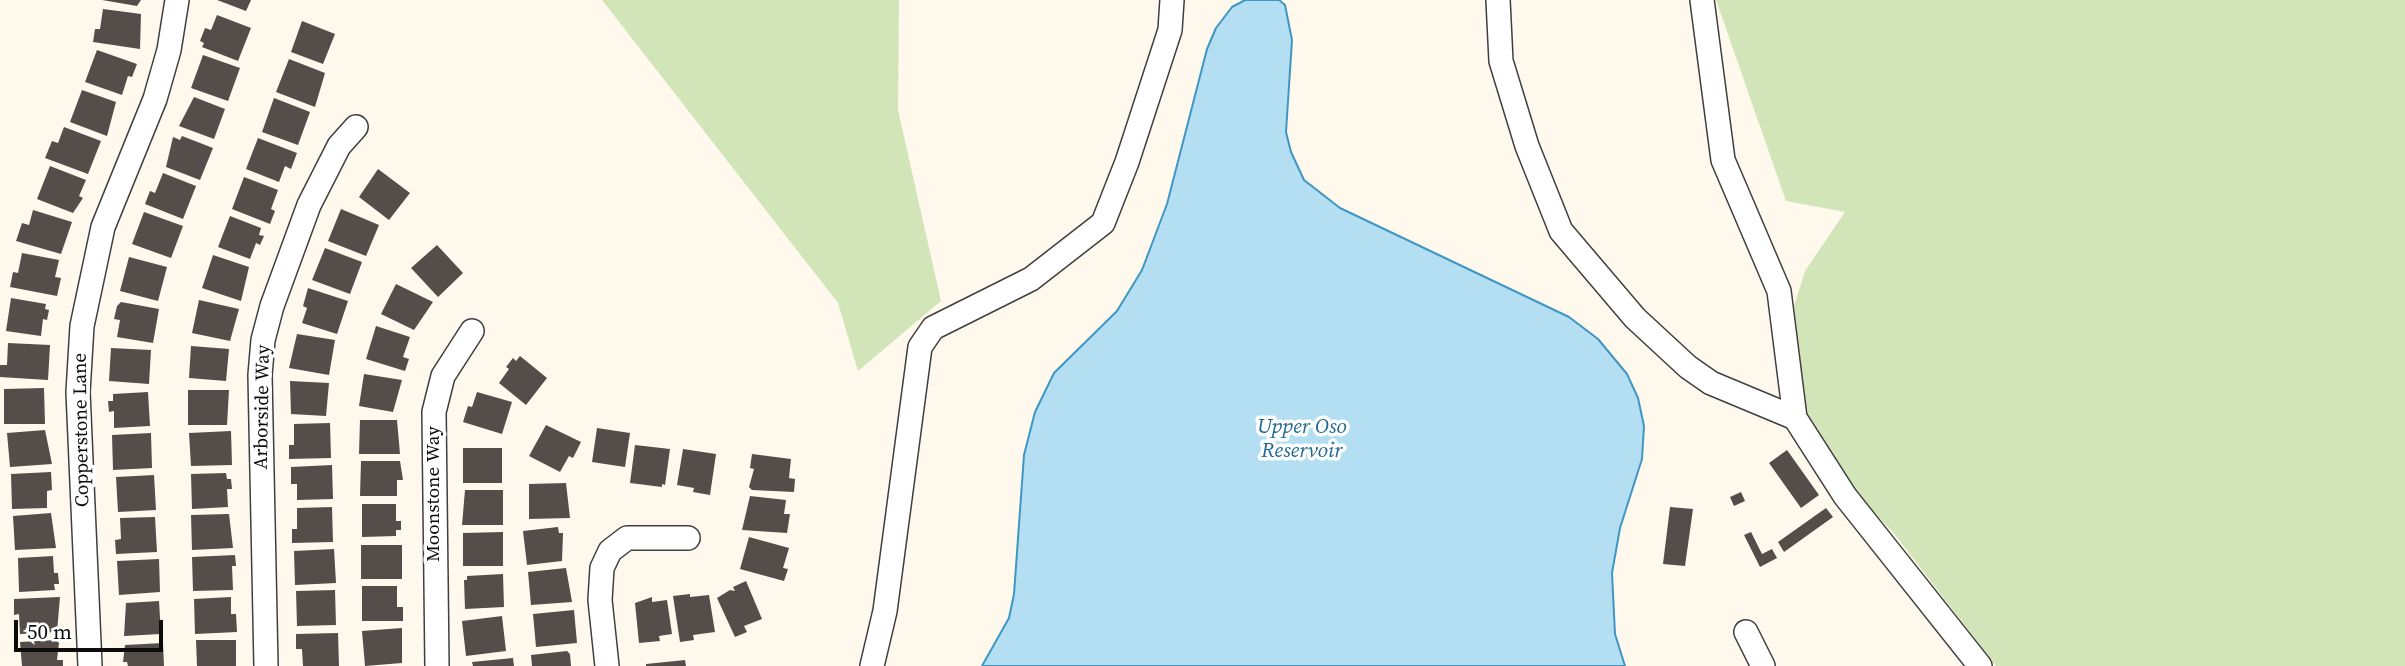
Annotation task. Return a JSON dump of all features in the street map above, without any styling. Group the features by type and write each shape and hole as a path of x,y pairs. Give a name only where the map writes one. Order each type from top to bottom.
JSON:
{"street":[{"name":"Copperstone Lane","path":"90,666 78,392 82,326 103,227 155,99 171,43 177,0"},
{"path":"873,666 885,611 920,347 933,328 1031,279 1103,222 1127,162 1170,30 1172,0"},
{"path":"1499,0 1501,61 1527,146 1561,231 1634,318 1688,368 1711,383 1796,418"},
{"path":"1702,0 1723,160 1779,291 1796,418 1845,496 1980,666"},
{"name":"Arborside Way","path":"266,666 260,375 262,340 309,205 339,146 356,127"},
{"name":"Moonstone Way","path":"437,666 434,412 443,376 472,331"},
{"path":"607,666 600,600 602,568 610,551 627,538 688,538"},
{"path":"1746,632 1763,666"}],"green space":[{"path":"602,0 899,0 898,110 941,301 858,371 838,303"},
{"path":"1716,0 2405,0 2405,666 1996,666 1892,531 1860,498 1805,419 1794,306 1805,271 1845,212 1786,201"}],"water":[{"name":"Upper Oso Reservoir","path":"1245,0 1279,0 1285,5 1292,40 1286,132 1291,152 1304,180 1340,208 1569,317 1598,339 1627,374 1638,398 1644,426 1642,459 1620,528 1612,573 1615,634 1625,666 982,666 1009,618 1014,594 1024,455 1035,412 1054,373 1117,311 1142,270 1167,204 1207,49 1216,28 1232,7"}],"building":[{"path":"102,0 141,0 137,6"},
{"path":"217,0 251,0 246,11"},
{"path":"103,9 141,14 140,49 93,42 95,29 100,29"},
{"path":"217,15 251,28 238,61 202,47 204,43 200,41 205,28 211,30"},
{"path":"302,21 335,34 323,64 291,52"},
{"path":"97,50 137,64 132,77 128,76 122,95 85,82"},
{"path":"203,55 240,68 228,101 191,88"},
{"path":"289,59 325,73 315,107 276,92"},
{"path":"82,90 116,102 107,136 70,122"},
{"path":"194,97 225,109 214,139 179,126"},
{"path":"274,98 310,112 298,145 262,132"},
{"path":"64,127 101,141 88,174 45,158 52,141 58,143"},
{"path":"182,136 213,148 200,180 166,167 173,137 180,140"},
{"path":"258,138 297,153 291,169 285,166 279,182 246,169"},
{"path":"50,166 86,180 79,196 83,198 73,213 37,199"},
{"path":"378,169 410,193 389,220 359,197"},
{"path":"163,173 196,186 183,219 145,204 150,191 155,193"},
{"path":"244,177 278,190 271,209 275,211 270,224 232,209"},
{"path":"341,209 379,225 366,256 328,241"},
{"path":"33,210 72,222 61,254 16,241 22,223 29,225"},
{"path":"144,212 183,226 171,258 132,244"},
{"path":"230,216 261,228 259,235 264,236 260,245 256,243 250,259 218,247"},
{"path":"437,245 463,273 438,297 411,268"},
{"path":"325,248 362,262 350,294 312,280"},
{"path":"22,253 59,260 55,277 61,278 57,296 10,287 13,272 18,273"},
{"path":"213,255 249,267 241,301 202,288"},
{"path":"129,257 167,267 158,301 120,291"},
{"path":"396,284 433,302 414,330 381,314"},
{"path":"308,288 348,301 337,334 302,323 307,308 303,306"},
{"path":"11,298 46,304 45,309 49,310 47,320 43,319 41,336 6,331"},
{"path":"199,300 239,309 230,341 192,333"},
{"path":"121,302 159,309 153,343 117,337 120,320 114,319 117,306"},
{"path":"376,326 410,337 403,357 409,359 405,371 366,359"},
{"path":"297,334 335,340 329,375 289,368"},
{"path":"8,343 50,345 48,380 0,377 0,365 7,365"},
{"path":"191,346 229,349 226,381 189,378"},
{"path":"111,348 151,350 149,384 109,381"},
{"path":"520,356 547,378 526,405 499,383 513,358 516,361"},
{"path":"364,374 402,380 393,412 359,406"},
{"path":"290,381 329,383 326,416 291,414"},
{"path":"44,388 45,424 4,424 4,389"},
{"path":"188,390 229,390 227,425 188,425"},
{"path":"148,392 150,426 114,428 114,411 109,412 108,401 113,401 113,394"},
{"path":"477,392 512,402 502,434 463,422 468,406 472,407"},
{"path":"360,420 397,420 400,454 359,454"},
{"path":"330,423 331,458 289,459 289,445 294,445 294,424"},
{"path":"546,425 581,442 573,458 569,456 560,472 529,456"},
{"path":"597,428 630,433 625,467 592,462"},
{"path":"45,430 52,464 10,467 7,433"},
{"path":"231,431 232,465 191,466 189,433"},
{"path":"151,433 152,468 113,470 112,435"},
{"path":"635,445 670,449 665,485 662,484 662,487 630,483"},
{"path":"463,448 502,448 502,483 463,483"},
{"path":"683,449 716,454 710,495 677,485"},
{"path":"1787,450 1819,495 1801,508 1769,463"},
{"path":"752,454 791,459 789,478 795,479 794,492 752,490 749,487 754,469 750,468"},
{"path":"361,461 400,461 403,480 397,480 397,496 360,496"},
{"path":"332,465 333,499 297,500 297,484 291,484 291,467"},
{"path":"51,472 52,490 47,491 47,508 12,509 11,474"},
{"path":"226,473 227,479 231,479 232,489 227,489 228,507 192,509 191,474"},
{"path":"154,475 156,510 118,512 116,477"},
{"path":"566,483 570,518 529,519 529,484"},
{"path":"465,490 503,490 503,525 462,525"},
{"path":"1741,492 1745,501 1734,506 1730,497"},
{"path":"750,496 786,500 784,514 790,514 787,533 742,530"},
{"path":"362,504 396,504 396,521 401,521 401,530 396,530 396,536 362,537"},
{"path":"332,507 333,542 292,543 292,529 297,529 297,508"},
{"path":"1670,507 1693,509 1685,566 1663,564"},
{"path":"1826,508 1833,517 1784,552 1778,542"},
{"path":"51,513 56,548 15,550 13,516"},
{"path":"229,514 233,548 192,550 191,515"},
{"path":"155,517 157,552 116,554 115,540 121,539 120,518"},
{"path":"558,527 559,533 563,533 562,561 527,565 523,531"},
{"path":"503,532 503,566 463,566 463,533"},
{"path":"1751,532 1762,554 1772,549 1777,558 1760,567 1744,535"},
{"path":"749,537 789,548 783,568 788,569 784,581 740,569"},
{"path":"361,545 402,545 402,579 361,579"},
{"path":"334,549 336,583 295,585 294,551"},
{"path":"235,555 236,566 232,566 233,590 193,591 192,557"},
{"path":"53,556 54,573 58,573 59,584 54,584 55,590 19,592 18,558"},
{"path":"159,559 160,592 119,595 117,561"},
{"path":"566,568 572,602 531,605 528,572"},
{"path":"503,574 504,607 465,609 464,580 467,580 467,576"},
{"path":"746,581 762,619 744,626 747,632 735,637 717,598 730,590 735,591 733,587"},
{"path":"362,586 397,586 397,607 403,607 403,621 362,621"},
{"path":"335,590 336,625 297,626 296,591"},
{"path":"690,594 690,597 709,595 715,632 693,635 694,640 680,642 673,596"},
{"path":"60,597 57,632 20,634 19,614 14,615 14,599"},
{"path":"231,597 231,614 236,614 237,632 195,634 194,599"},
{"path":"652,597 652,602 667,600 672,634 659,636 660,641 639,643 635,603"},
{"path":"159,601 161,634 124,636 126,603"},
{"path":"574,610 577,643 536,647 533,614"},
{"path":"502,616 506,651 466,656 462,621"},
{"path":"402,628 402,663 365,666 362,631"},
{"path":"338,633 339,666 303,666 302,649 296,649 296,634"},
{"path":"56,640 59,643 57,660 63,660 63,666 22,666 20,642"},
{"path":"196,640 236,640 236,666 197,666"},
{"path":"163,643 164,666 128,666 127,662 123,662 125,645"},
{"path":"567,651 570,654 571,666 532,666 531,655"},
{"path":"513,658 514,666 473,666 472,662"},
{"path":"685,660 686,666 646,666 646,664"}]}
